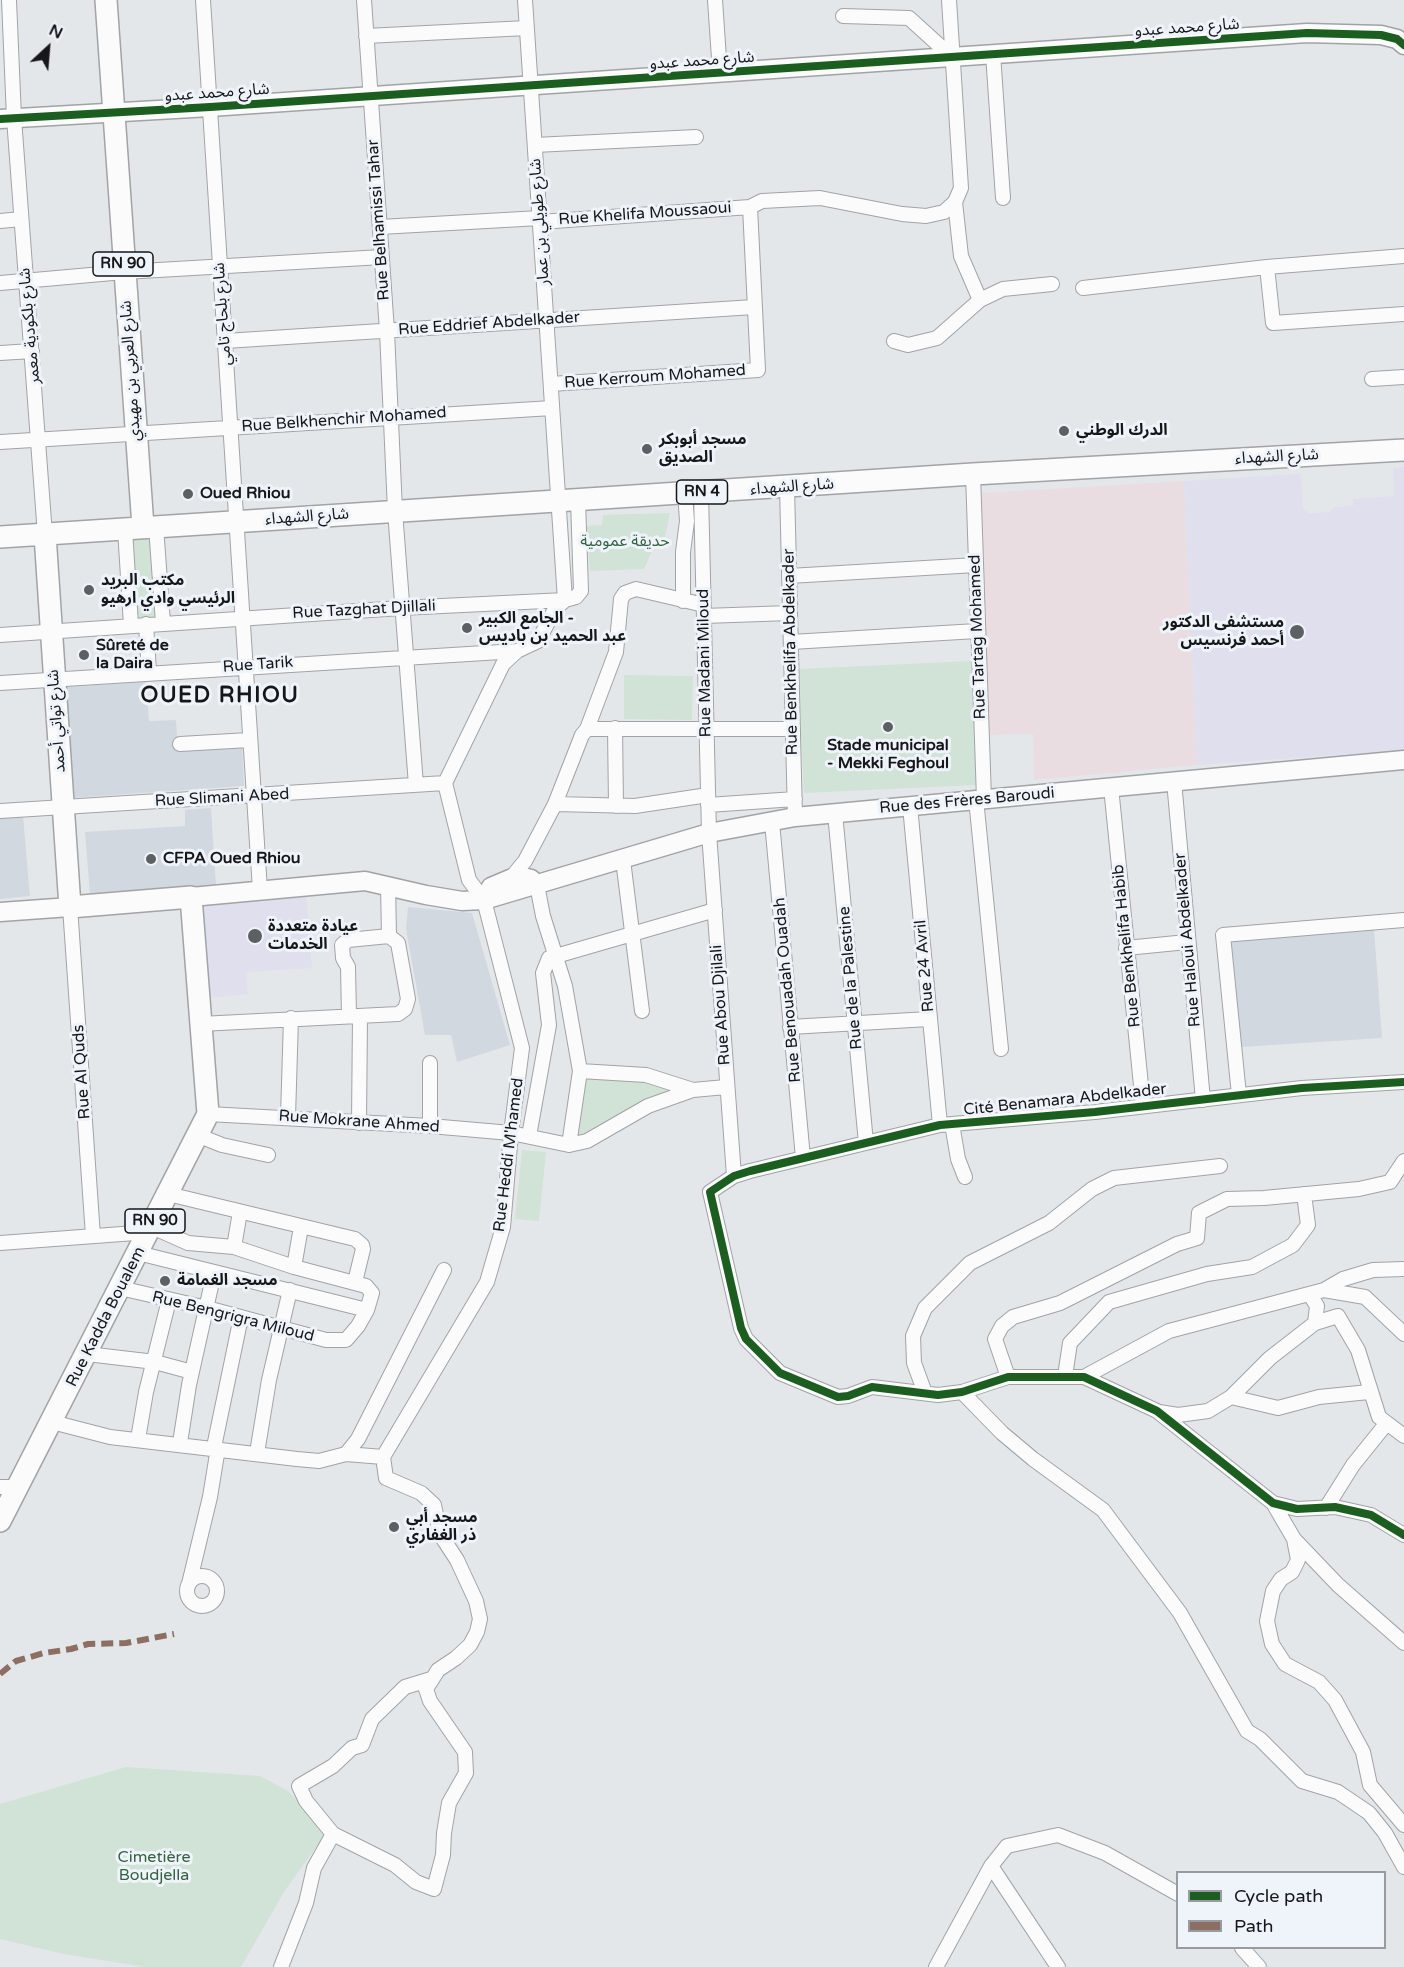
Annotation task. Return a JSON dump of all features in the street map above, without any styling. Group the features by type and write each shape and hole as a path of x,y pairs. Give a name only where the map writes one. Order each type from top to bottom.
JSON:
{"main road":[{"name":"شارع العربي بن مهيدي","path":"106,0 141,527"},
{"name":"شارع الشهداء","path":"0,537 973,474 1404,450"},
{"name":"شارع تواتي أحمد","path":"45,535 70,907"},
{"path":"70,907 190,897 208,1114"},
{"name":"Rue Kadda Boualem","path":"0,1521 9,1487 51,1422 208,1114"}],"street":[{"name":"شارع بلكودية معمر","path":"9,0 7,118 21,219 45,535"},
{"name":"شارع بلحاج تامي","path":"203,0 260,890"},
{"name":"Rue Belhamissi Tahar","path":"364,0 387,331 389,417 401,608 416,785"},
{"name":"شارع طويلي بن عمار","path":"525,0 552,408 568,501"},
{"path":"715,0 720,73"},
{"path":"949,0 962,188 955,202 962,256 980,300"},
{"path":"843,16 909,18 952,57"},
{"path":"366,36 527,28"},
{"name":"شارع محمد عبدو","path":"7,118 210,108 1307,33 1381,35 1397,39 1404,45"},
{"path":"993,54 1004,198"},
{"path":"535,145 696,136"},
{"name":"Rue Khelifa Moussaoui","path":"380,227 750,207 762,201 820,198 926,216 944,212 955,202"},
{"path":"750,207 754,307"},
{"path":"0,220 21,219"},
{"path":"1083,288 1267,267 1404,256"},
{"path":"0,283 124,272 382,257"},
{"path":"1267,267 1273,323 1404,314"},
{"path":"894,341 908,345 938,338 980,300 1003,289 1052,284"},
{"name":"Rue Eddrief Abdelkader","path":"225,341 754,307"},
{"name":"Rue Kerroum Mohamed","path":"551,384 758,370 754,307"},
{"path":"0,353 32,351"},
{"path":"1372,379 1404,377"},
{"name":"Rue Belkhenchir Mohamed","path":"0,441 552,408"},
{"name":"Rue Tartag Mohamed","path":"973,474 980,799 1001,1049"},
{"name":"Rue Benkhelifa Abdelkader","path":"787,487 795,808"},
{"name":"Rue Madani Miloud","path":"682,601 683,552 693,493"},
{"name":"Rue Madani Miloud","path":"693,493 704,611 709,833"},
{"path":"565,600 568,501"},
{"path":"445,783 503,664 517,651 538,641 555,609 565,600 576,597 581,591 568,501"},
{"path":"141,527 163,623"},
{"path":"131,625 141,527"},
{"path":"789,576 976,565"},
{"path":"510,879 525,861 555,804 582,735 587,729 616,652 621,599 625,593 636,589 682,601 704,611 790,613"},
{"name":"Rue Tazghat Djillali","path":"50,632 401,608 565,600"},
{"path":"146,624 149,672"},
{"path":"792,642 977,631"},
{"path":"0,635 50,632"},
{"name":"Rue Tarik","path":"0,683 405,656 517,651"},
{"path":"615,728 616,806"},
{"path":"587,729 793,729"},
{"path":"180,744 249,740"},
{"name":"Rue des Frères Baroudi","path":"484,900 709,833 772,822 795,808 835,813 1404,760"},
{"name":"Rue Haloui Abdelkader","path":"1174,781 1203,1100"},
{"name":"Rue Slimani Abed","path":"0,811 254,797 445,783"},
{"name":"Rue Heddi M'hamed","path":"383,1457 487,1282 503,1227 511,1133 522,1048 484,900 469,880 445,783"},
{"name":"Rue Benkhelifa Habib","path":"1111,787 1143,1105"},
{"path":"555,804 635,806 708,800 795,808"},
{"name":"Rue 24 Avril","path":"910,806 929,1018 946,1125 965,1177"},
{"name":"Rue de la Palestine","path":"835,813 866,1143"},
{"name":"Rue Benouadah Ouadah","path":"772,822 803,1158"},
{"name":"Rue Abou Djilali","path":"709,833 734,1176"},
{"path":"623,860 642,1011"},
{"path":"190,897 365,881 462,901 484,900 490,887 510,879 531,879 537,885 543,916 555,955 573,1028 580,1071 569,1145 587,1141 648,1106 693,1090 726,1087"},
{"path":"388,885 389,936"},
{"path":"0,912 70,907"},
{"name":"Rue Al Quds","path":"70,907 93,1236"},
{"path":"529,1136 549,1025 543,973 549,958 715,910"},
{"path":"1239,1095 1223,935 1404,920"},
{"path":"200,1024 291,1018 355,1016 398,1014 408,1004 398,943 389,936 348,940 342,945 343,958 348,967 355,1016 359,1123"},
{"path":"1126,948 1187,942"},
{"path":"288,1117 291,1018"},
{"path":"790,1027 929,1018"},
{"path":"549,1025 573,1028"},
{"path":"522,1048 544,1049"},
{"path":"430,1063 430,1126"},
{"path":"580,1071 646,1075 693,1090"},
{"name":"Cité Benamara Abdelkader","path":"734,1176 946,1125 1302,1088 1404,1082"},
{"name":"Rue Mokrane Ahmed","path":"208,1114 430,1126 511,1133 569,1145"},
{"path":"197,1135 222,1145 268,1155"},
{"path":"925,1393 914,1363 913,1336 925,1308 970,1263 1049,1223 1092,1189 1114,1178 1220,1166"},
{"path":"1008,1377 995,1340 1002,1326 1013,1317 1059,1303 1177,1244 1197,1238 1199,1213 1227,1198 1359,1189 1390,1182 1402,1168"},
{"path":"734,1176 710,1192 741,1328 746,1339 780,1373 838,1397 848,1396 872,1387 938,1395 962,1392 1008,1377 1084,1377 1157,1411 1273,1503 1294,1539 1338,1585 1404,1644"},
{"path":"168,1194 359,1241 363,1249 355,1282"},
{"path":"1065,1376 1070,1342 1109,1302 1207,1274 1252,1267 1293,1245 1308,1225 1304,1194"},
{"path":"234,1247 240,1212"},
{"path":"294,1267 301,1227"},
{"path":"0,1243 151,1229 188,1243 234,1247 294,1267 355,1282 371,1290 367,1310 138,1253"},
{"path":"1084,1377 1168,1332 1310,1295 1343,1279 1373,1270 1404,1269"},
{"path":"346,1454 358,1439 444,1270"},
{"path":"180,1443 192,1372 214,1273"},
{"name":"Rue Bengrigra Miloud","path":"120,1288 207,1308 326,1340 346,1340 358,1326 367,1310"},
{"path":"257,1453 269,1380 290,1290"},
{"path":"1324,1290 1365,1298 1404,1335"},
{"path":"1310,1295 1317,1306 1315,1323"},
{"path":"138,1439 169,1300"},
{"path":"1157,1411 1178,1415 1208,1411 1231,1397 1270,1358 1315,1323 1338,1316 1358,1350 1369,1392 1379,1417 1403,1434"},
{"path":"189,1584 210,1497 216,1448 241,1317"},
{"path":"87,1354 155,1362 192,1372"},
{"path":"962,1392 1002,1433 1033,1459 1103,1510 1180,1613 1247,1731 1260,1739 1302,1781 1338,1792 1369,1812 1385,1833 1404,1867"},
{"path":"1231,1397 1278,1407 1319,1397 1369,1392"},
{"path":"51,1422 110,1437 180,1443 320,1461 346,1454 383,1457 386,1478 421,1494 434,1505 440,1534 457,1560 476,1601 480,1619 477,1632 470,1645 438,1670 430,1679 426,1689 430,1701 461,1743 467,1763 462,1782 449,1803 443,1855 434,1889 416,1882 395,1865 333,1834 306,1801 299,1786 333,1766 352,1748 362,1745 372,1719 405,1688 430,1679"},
{"path":"1326,1508 1353,1465 1386,1424"},
{"path":"1273,1503 1297,1509 1326,1508 1371,1515 1404,1535"},
{"path":"1294,1539 1298,1560 1292,1572 1281,1579 1273,1591 1267,1621 1272,1644 1285,1664 1319,1682 1335,1700 1363,1752 1370,1785 1404,1825"},
{"path":"281,1967 306,1903 314,1868 333,1834"},
{"path":"936,1967 991,1866 1007,1846 1058,1836 1105,1853 1176,1893"},
{"path":"991,1866 1058,1967"},
{"path":"1244,1949 1259,1967"}],"shaded area":[{"name":"مستشفى الدكتور أحمد فرنسيس","path":"1404,467 1404,750 1197,765 1184,481 1301,474 1303,509 1309,513 1329,512 1335,507 1353,506 1353,499 1394,496 1393,468"},
{"path":"1184,481 1197,765 1034,780 1033,734 990,735 981,493"},
{"path":"146,682 149,721 176,720 178,750 242,746 244,786 69,798 62,687"},
{"name":"CFPA Oued Rhiou","path":"211,808 216,885 90,894 85,832 185,826 185,810"},
{"path":"23,816 30,896 0,899 0,817"},
{"name":"عيادة متعددة الخدمات","path":"306,894 312,968 246,972 248,994 205,998 198,903"},
{"path":"408,907 472,913 510,1045 457,1062 451,1035 425,1035 406,929"},
{"path":"1374,929 1382,1038 1241,1047 1230,940"}],"green space":[{"name":"حديقة عمومية","path":"670,513 664,541 657,540 644,569 590,571 586,526 602,525 603,515"},
{"path":"152,534 158,618 136,619 130,535"},
{"name":"Stade municipal - Mekki Feghoul","path":"971,661 977,785 804,793 798,669"},
{"path":"624,675 693,676 692,720 624,719"},
{"path":"583,1074 646,1079 673,1087 667,1096 589,1135 575,1139"},
{"path":"522,1150 546,1152 539,1221 515,1219"},
{"name":"Cimetière Boudjella","path":"126,1767 260,1776 288,1791 327,1832 284,1892 241,1967 145,1967 64,1954 0,1939 0,1804"}],"marked path":[{"path":"0,1674 16,1661 44,1653 88,1644 126,1643 174,1634"}],"cycle path":[{"path":"0,119 210,107 1307,33 1381,35 1397,39 1404,45"},
{"path":"1404,1082 1302,1088 1095,1112 940,1125 750,1171 734,1176 710,1192 741,1328 746,1339 780,1373 838,1397 848,1396 872,1387 938,1395 962,1392 1008,1377 1084,1377 1157,1411 1273,1503 1297,1509 1335,1507 1371,1515 1404,1535"}],"place":[{"name":"الدرك الوطني","path":"1064,431"},
{"name":"مسجد أبوبكر الصديق","path":"647,449"},
{"name":"Oued Rhiou","path":"188,494"},
{"name":"مكتب البريد الرئيسي وادي ارهيو","path":"89,590"},
{"name":"الجامع الكبير - عبد الحميد بن باديس","path":"467,628"},
{"name":"مستشفى الدكتور أحمد فرنسيس","path":"1297,632"},
{"name":"Sûreté de la Daira","path":"84,655"},
{"name":"Stade municipal - Mekki Feghoul","path":"888,727"},
{"name":"CFPA Oued Rhiou","path":"151,859"},
{"name":"عيادة متعددة الخدمات","path":"255,936"},
{"name":"مسجد الغمامة","path":"165,1281"},
{"name":"مسجد أبي ذر الغفاري","path":"394,1527"}],"district":[{"name":"OUED RHIOU","path":"220,696"}]}
